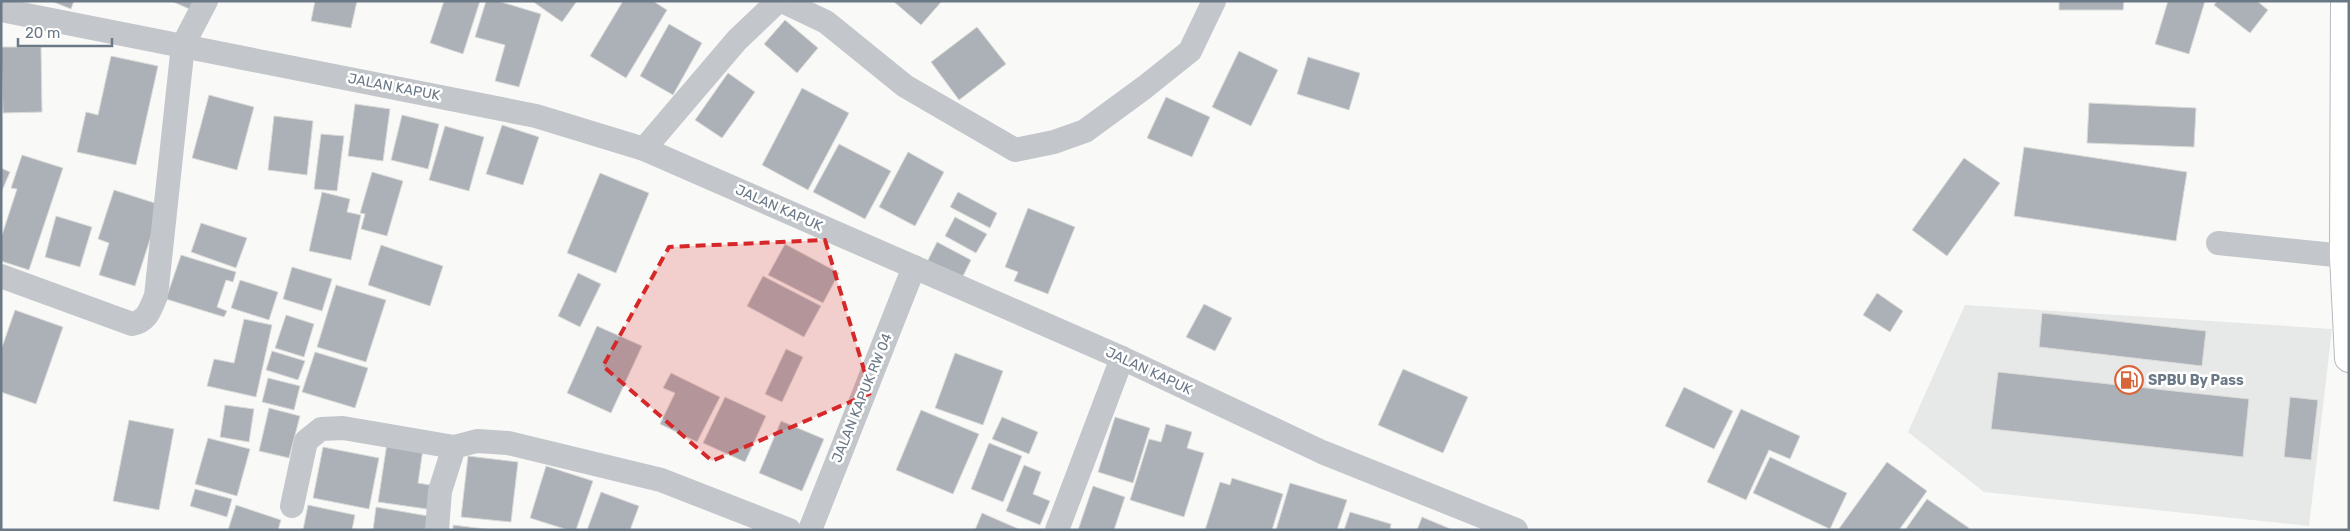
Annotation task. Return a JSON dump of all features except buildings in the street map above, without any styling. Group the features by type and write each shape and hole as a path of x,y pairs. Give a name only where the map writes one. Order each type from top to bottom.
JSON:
{"highway":[{"path":"2345,1 2344,256 2349,358"}],"street":[{"path":"1,276 132,324 140,322 148,316 156,296 184,45 206,1"},
{"path":"644,149 737,40 780,1 826,22 905,86 1015,150 1054,142 1085,132 1190,51 1214,1"},
{"name":"JALAN KAPUK","path":"1,10 536,116 644,149 1122,358 1322,452 1516,530"},
{"path":"2218,243 2344,256"},
{"name":"JALAN KAPUK RW 04","path":"810,530 914,267"},
{"path":"1057,530 1122,358"},
{"path":"292,506 306,441 321,429 344,428 454,447 477,441 508,443 661,480 789,530"},
{"path":"437,530 440,491 454,447"}],"highlighted area":[{"path":"825,240 871,393 712,461 603,366 669,247"}],"shaded area":[{"name":"SPBU By Pass","path":"1965,305 2332,329 2309,526 1984,492 1908,432"}],"place":[{"name":"SPBU By Pass","path":"2129,380"}]}
